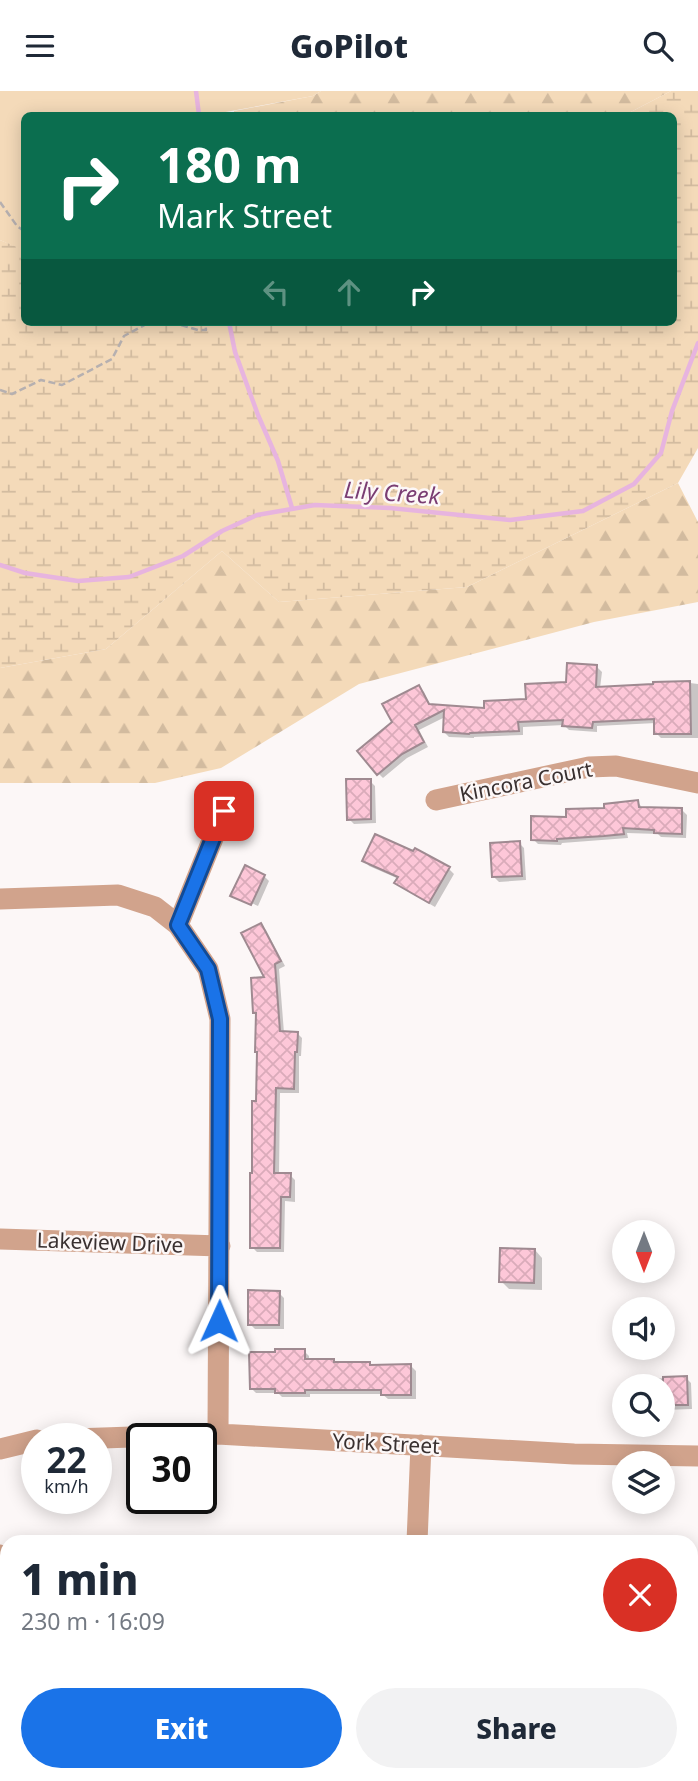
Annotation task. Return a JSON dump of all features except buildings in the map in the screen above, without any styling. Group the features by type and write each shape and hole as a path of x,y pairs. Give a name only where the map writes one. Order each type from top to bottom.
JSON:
{"street":[{"name":"Kincora Court","path":"436,800 589,767 616,766 698,783"},
{"path":"178,925 224,811"},
{"path":"0,899 118,895 155,907 178,925 208,969 220,1019 218,1434"},
{"name":"Lakeview Drive","path":"0,1239 220,1246"},
{"name":"York Street","path":"112,1438 218,1434 574,1454 698,1456"},
{"path":"0,1449 21,1444"},
{"path":"417,1535 421,1445"}],"path":[{"path":"0,202 21,228"},
{"path":"0,390 12,394 40,380 62,385 112,359 124,335 142,326"},
{"path":"184,326 206,330 206,326"}],"green space":[{"path":"0,91 321,91 313,96 225,112 21,112 21,250 0,240"},
{"path":"321,91 671,91 631,112 234,112 313,96"},
{"path":"671,91 698,91 698,448 678,483 467,587 279,602 222,551 106,649 0,668 0,240 21,249 21,326 677,326 677,112 631,112"},
{"path":"678,483 698,522 698,602 594,622 359,684 221,768 155,783 0,783 0,668 106,649 222,551 279,602 467,587"}],"waterway":[{"path":"196,91 199,112"},
{"path":"230,326 235,352 278,461 292,508"},
{"name":"Lily Creek","path":"0,565 25,573 78,581 129,577 183,556 222,531 257,515 315,505 390,508 510,520 583,511 634,484 661,453 672,411 698,343"}],"route":[{"path":"219,1321 220,1019 208,969 178,925 224,811"}]}
